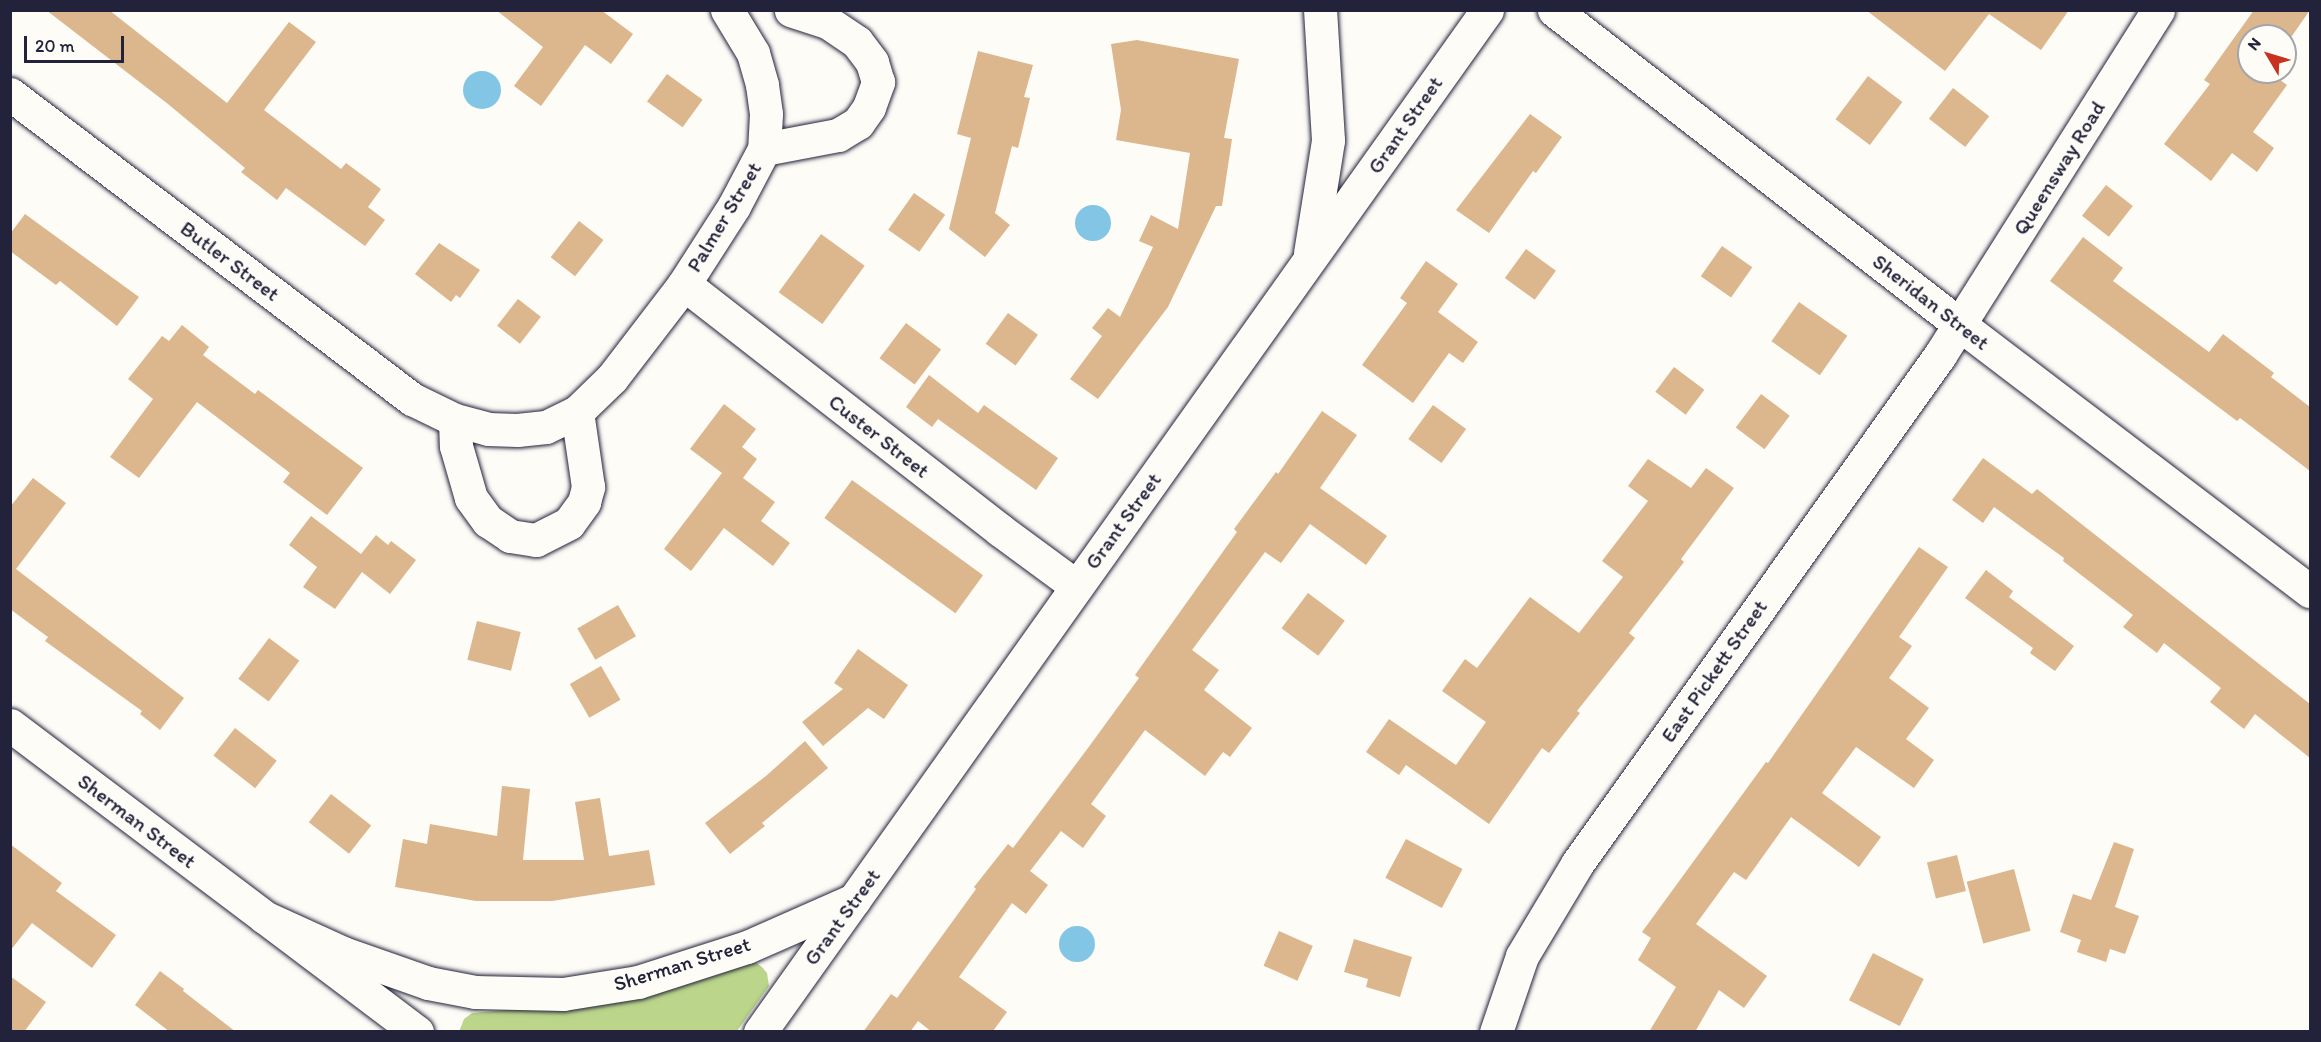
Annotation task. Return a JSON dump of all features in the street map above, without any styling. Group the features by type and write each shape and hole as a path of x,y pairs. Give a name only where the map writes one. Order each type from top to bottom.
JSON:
{"street":[{"name":"Palmer Street","path":"684,284 734,206 764,149 766,114 762,85 753,53 727,10"},
{"name":"Palmer Street","path":"764,149 838,135 858,123 869,107 878,82 872,62 857,42 827,22 791,10"},
{"path":"1309,261 1328,140 1320,10"},
{"name":"Grant Street","path":"760,1032 1487,10"},
{"name":"Sheridan Street","path":"1554,10 1959,324 2310,591"},
{"name":"Queensway Road","path":"1959,324 2158,10"},
{"name":"Butler Street","path":"10,94 412,399 455,420 488,429 517,430 546,427 577,412 612,378 684,284"},
{"name":"Custer Street","path":"684,284 1000,530 1076,586"},
{"name":"East Pickett Street","path":"1496,1032 1522,956 1577,864 1959,324"},
{"path":"455,420 456,446 471,498 488,521 510,536 536,540 552,534 569,523 584,502 588,487 577,412"},
{"name":"Sherman Street","path":"10,725 417,1032"},
{"name":"Sherman Street","path":"264,917 344,953 428,983 475,992 563,994 649,979 747,947 854,900"}],"green space":[{"path":"747,962 755,962 762,967 767,973 769,986 737,1031 459,1032 464,1019 472,1013 578,1004"}],"water":[{"path":"482,71 489,72 495,77 500,83 500,97 495,103 489,108 482,109 475,108 469,103 464,97 463,90 464,83 469,77 475,72"},
{"path":"1093,205 1106,210 1111,223 1106,236 1093,241 1080,236 1075,223 1080,210"},
{"path":"1077,926 1090,931 1095,944 1090,957 1077,962 1064,957 1059,944 1064,931"}],"building":[{"path":"46,10 109,10 227,103 289,22 316,42 264,110 341,169 346,163 381,189 368,207 385,220 365,246 286,188 277,200 241,172 245,168 168,104"},
{"path":"496,10 601,10 633,34 611,64 585,45 541,106 514,86 543,47"},
{"path":"1866,10 2069,10 2041,50 1989,14 1945,71"},
{"path":"2254,10 2310,10 2297,29 2297,24 2244,24"},
{"path":"2237,34 2237,84 2287,85 2253,132 2274,148 2257,172 2232,153 2211,181 2164,144 2210,84 2204,80"},
{"path":"1137,40 1239,59 1224,138 1232,139 1222,206 1216,206 1168,307 1098,399 1070,379 1102,336 1092,328 1108,308 1120,317 1153,247 1139,241 1151,215 1178,229 1190,153 1116,140 1121,110 1111,44"},
{"path":"978,51 1033,65 1024,97 1030,98 1018,148 1012,146 995,213 1010,225 985,257 949,229 971,138 957,134"},
{"path":"667,74 703,100 683,127 647,102"},
{"path":"1868,76 1902,102 1870,145 1836,119"},
{"path":"1953,88 1989,116 1965,147 1929,119"},
{"path":"1530,114 1562,137 1536,173 1533,171 1489,233 1456,210"},
{"path":"2106,185 2133,206 2109,237 2082,216"},
{"path":"914,193 945,215 919,252 888,230"},
{"path":"25,214 139,297 117,326 60,281 56,285 10,251 10,234"},
{"path":"579,221 603,240 575,276 551,257"},
{"path":"821,234 865,266 822,324 779,292"},
{"path":"2083,237 2123,268 2113,281 2209,352 2223,334 2274,373 2271,377 2310,407 2310,471 2240,418 2237,421 2050,281"},
{"path":"439,243 480,270 460,298 456,295 451,302 415,274"},
{"path":"1722,246 1752,267 1731,298 1701,276"},
{"path":"1526,249 1556,271 1535,300 1505,278"},
{"path":"1426,261 1458,284 1438,312 1478,342 1463,363 1449,353 1413,403 1362,365 1407,303 1400,298"},
{"path":"518,299 541,317 520,344 497,326"},
{"path":"1799,302 1847,336 1820,375 1771,341"},
{"path":"1008,313 1038,335 1016,365 986,344"},
{"path":"906,323 941,349 915,385 880,358"},
{"path":"182,325 209,347 203,355 255,394 258,390 363,468 327,515 283,482 290,473 197,402 139,478 110,457 153,399 128,379 162,336 169,341"},
{"path":"1674,367 1704,390 1686,415 1655,392"},
{"path":"929,375 978,413 984,405 1058,458 1036,490 938,419 932,427 906,407"},
{"path":"1761,394 1790,416 1764,449 1736,428"},
{"path":"724,404 756,429 742,447 757,459 743,478 775,502 761,521 790,543 773,566 724,528 691,571 664,549 722,473 690,449"},
{"path":"1433,405 1466,429 1441,463 1408,439"},
{"path":"1322,411 1357,435 1320,488 1387,536 1366,565 1310,524 1281,563 1265,552 1192,650 1219,670 1204,690 1252,728 1230,757 1223,752 1205,776 1145,730 1091,804 1106,816 1083,848 1061,831 1030,871 1048,885 1026,914 1012,903 959,977 1007,1012 993,1031 932,1032 918,1021 910,1032 863,1032 891,994 897,998 976,889 974,887 1008,844 1013,848 1088,748 1139,678 1135,675 1237,532 1234,529 1276,472 1278,474"},
{"path":"1983,458 2032,494 2037,489 2310,704 2310,758 2255,714 2244,729 2210,702 2221,688 2164,643 2157,653 2123,627 2133,615 2063,561 2064,558 1994,507 1983,523 1952,500"},
{"path":"1648,459 1691,488 1706,468 1734,488 1681,559 1684,562 1629,633 1635,638 1577,711 1580,713 1549,753 1542,748 1489,824 1406,765 1399,775 1366,752 1389,719 1456,765 1486,722 1442,691 1465,659 1477,668 1530,597 1579,633 1623,577 1602,561 1648,501 1628,486"},
{"path":"33,478 66,503 16,569 184,698 160,730 140,714 142,711 45,641 48,637 10,609 10,507"},
{"path":"852,480 983,575 955,613 824,518"},
{"path":"311,516 361,554 376,535 388,545 391,541 416,560 390,594 362,572 335,609 303,587 317,567 289,545"},
{"path":"1919,547 1948,567 1899,637 1912,646 1889,678 1929,708 1906,739 1934,760 1914,788 1856,747 1822,793 1881,837 1859,867 1791,817 1746,880 1734,872 1696,924 1767,976 1744,1008 1719,990 1695,1032 1649,1032 1676,987 1638,960 1651,938 1642,932 1766,762 1768,763"},
{"path":"1986,570 2013,591 2009,597 2074,646 2055,671 2030,653 2033,648 1965,598"},
{"path":"1308,593 1345,621 1318,656 1282,628"},
{"path":"618,605 636,636 595,660 577,628"},
{"path":"477,621 521,632 511,671 467,660"},
{"path":"269,638 299,661 269,702 238,679"},
{"path":"858,649 908,685 884,719 868,708 823,746 802,722 843,689 834,683"},
{"path":"601,666 620,700 589,718 570,684"},
{"path":"235,728 277,761 255,788 213,756"},
{"path":"805,741 828,768 762,823 765,826 730,854 705,823 766,776"},
{"path":"502,786 530,789 523,860 584,860 575,802 600,798 609,856 649,850 655,885 552,901 476,901 395,887 403,839 427,844 430,824 497,836"},
{"path":"331,794 371,825 349,854 309,822"},
{"path":"1406,839 1463,869 1442,908 1385,878"},
{"path":"2114,842 2134,849 2115,907 2139,916 2125,954 2110,949 2106,962 2077,952 2081,940 2060,932 2073,894 2091,900"},
{"path":"10,844 62,883 56,891 116,935 92,968 32,923 10,951"},
{"path":"1957,855 1966,891 1936,898 1927,862"},
{"path":"2014,869 2031,931 1983,944 1967,882"},
{"path":"1279,931 1313,946 1297,981 1264,966"},
{"path":"1354,939 1412,957 1400,997 1366,987 1368,979 1344,972"},
{"path":"1873,953 1924,979 1900,1026 1849,1000"},
{"path":"160,971 236,1032 170,1032 135,1005"},
{"path":"10,976 46,1002 24,1032 10,1032"}]}
